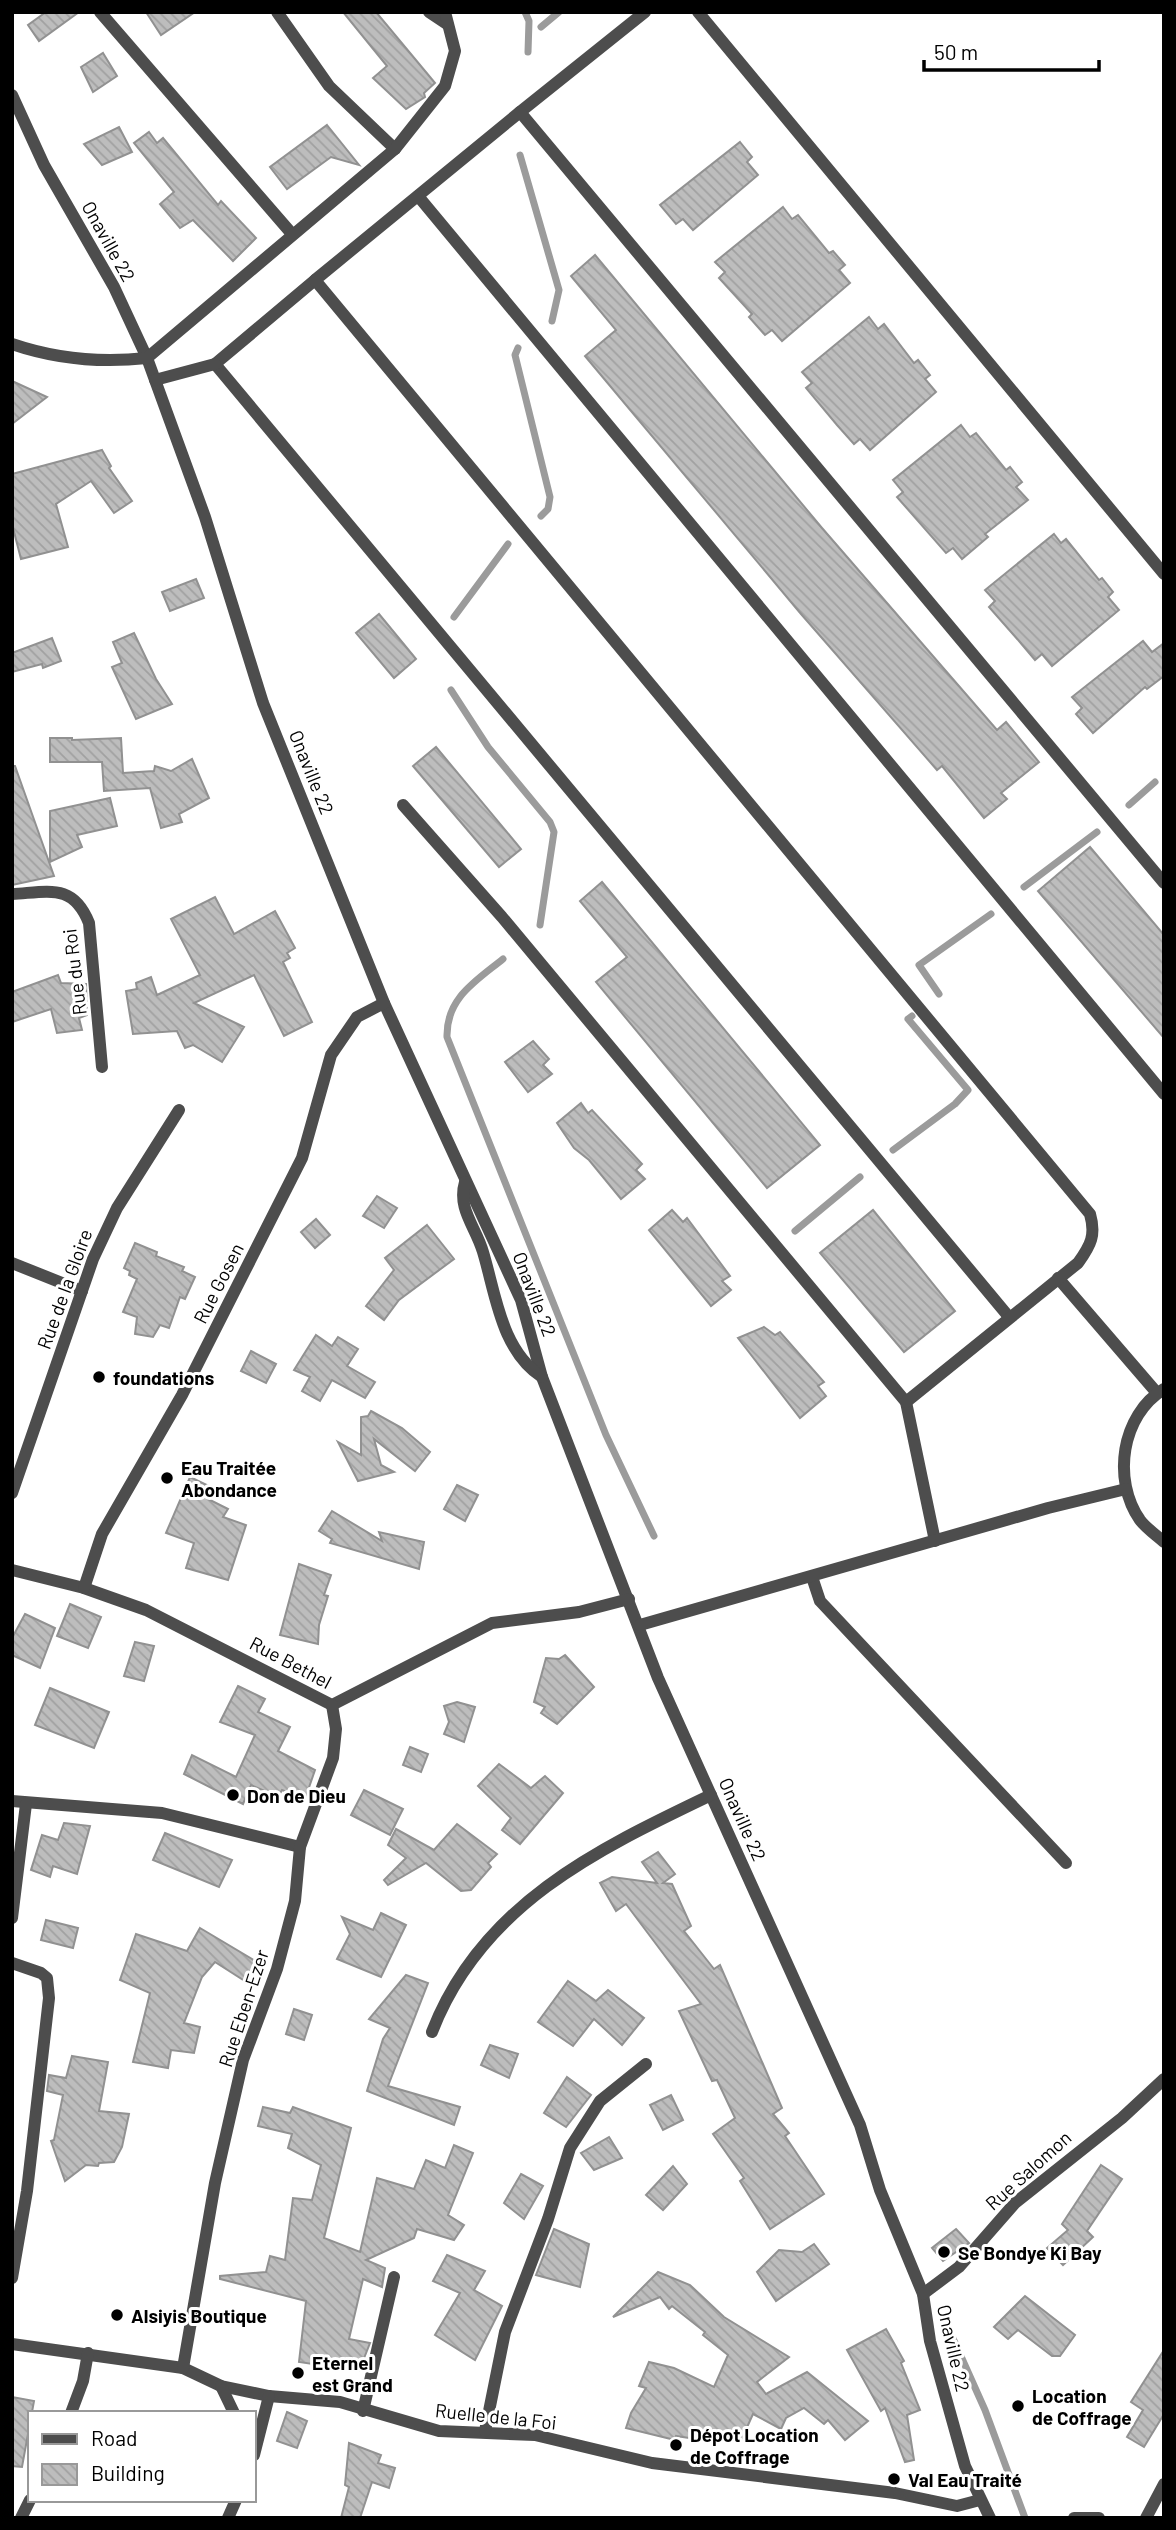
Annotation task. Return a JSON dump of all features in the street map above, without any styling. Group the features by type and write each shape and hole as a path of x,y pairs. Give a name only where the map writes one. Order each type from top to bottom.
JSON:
{"street":[{"path":"100,12 292,234"},
{"path":"277,12 329,86 396,149"},
{"path":"12,344 32,351 109,362 147,358 396,149 445,86 455,51 446,18 429,12"},
{"path":"155,380 215,364 645,12"},
{"path":"698,12 1164,574"},
{"name":"Onaville 22","path":"12,95 44,165 114,288 147,358 205,517 263,703 384,1003 521,1300 542,1377 640,1625 658,1678 860,2125 880,2190 923,2294 930,2341 965,2466 990,2518"},
{"path":"520,112 1164,883"},
{"path":"418,196 1164,1094"},
{"path":"315,281 1090,1213 1094,1231 1091,1246 1078,1263 906,1402"},
{"path":"215,364 1009,1317"},
{"path":"404,805 502,917 906,1402 935,1541"},
{"name":"Rue du Roi","path":"12,894 58,892 71,895 82,905 89,923 102,1067"},
{"name":"Rue Gosen","path":"84,1588 102,1534 183,1395 302,1158 331,1055 357,1017 384,1003"},
{"name":"Rue de la Gloire","path":"12,1493 82,1291 117,1208 179,1110"},
{"path":"465,1182 461,1196 483,1252 497,1310 527,1367 542,1377"},
{"path":"12,1263 82,1291"},
{"path":"1058,1278 1160,1391 1134,1420 1123,1454 1126,1489 1140,1520 1164,1542"},
{"path":"640,1625 1126,1489"},
{"name":"Rue Bethel","path":"12,1570 84,1588 177,1625 332,1705 492,1623 579,1612 629,1599"},
{"path":"812,1577 820,1601 1066,1863"},
{"name":"Rue Eben-Ezer","path":"183,2368 215,2183 243,2060 277,1969 292,1918 300,1847 333,1758 336,1729 332,1705"},
{"path":"432,2032 449,1992 465,1964 520,1907 623,1836 711,1795"},
{"path":"12,1801 162,1813 300,1847"},
{"path":"12,1918 26,1804"},
{"path":"12,1963 41,1973 47,1978 49,1998 29,2178 12,2278"},
{"path":"485,2431 505,2332 555,2200 570,2148 600,2101 646,2064"},
{"name":"Rue Salomon","path":"923,2294 959,2267 1015,2203 1122,2118 1164,2079"},
{"path":"363,2411 394,2277"},
{"name":"Ruelle de la Foi","path":"12,2344 183,2368 221,2386 269,2396 340,2402 363,2411 439,2431 535,2435 652,2463 882,2491 957,2506 980,2500"},
{"path":"72,2411 83,2381 88,2353"},
{"path":"221,2386 233,2411"},
{"path":"256,2444 269,2396"},
{"path":"1146,2518 1164,2484"},
{"path":"21,2518 29,2502"},
{"path":"228,2518 235,2502"},
{"path":"1074,2518 1099,2518"}],"building":[{"path":"46,12 79,12 39,41 28,25"},
{"path":"146,12 195,12 161,35"},
{"path":"343,12 376,12 435,83 424,93 425,97 406,109 373,78 387,66"},
{"path":"103,53 117,76 93,92 81,67"},
{"path":"327,125 359,165 331,157 287,189 270,167"},
{"path":"119,127 132,152 102,165 84,144"},
{"path":"149,132 157,143 163,138 218,205 221,201 256,238 233,261 193,220 180,228 160,204 174,192 134,143"},
{"path":"740,142 752,157 747,162 758,175 693,230 683,219 676,224 660,205"},
{"path":"783,207 792,219 798,215 829,253 833,251 845,265 839,270 850,283 782,341 772,330 765,335 749,317 752,314 719,278 725,272 715,262"},
{"path":"595,255 822,528 997,730 1006,722 1039,762 1001,793 1007,799 984,818 942,766 937,770 801,614 585,356 616,330 571,276"},
{"path":"869,317 878,329 884,324 914,363 918,360 930,375 925,379 936,392 870,450 860,439 854,444 837,425 806,388 812,383 802,372"},
{"path":"12,381 47,397 12,424"},
{"path":"961,425 970,437 976,433 1006,470 1010,467 1022,482 1016,487 1028,500 985,534 988,537 962,559 953,548 946,553 897,497 903,492 893,480"},
{"path":"102,450 111,466 109,468 132,501 114,513 91,481 56,504 68,547 21,559 12,524 12,474"},
{"path":"1054,534 1061,543 1066,539 1099,580 1102,578 1113,592 1108,597 1119,610 1052,666 1042,654 1035,660 989,607 995,601 985,590"},
{"path":"196,579 204,598 170,611 162,592"},
{"path":"379,614 416,659 394,678 356,633"},
{"path":"134,633 156,679 172,704 136,719 112,667 122,663 113,642"},
{"path":"52,638 61,661 43,668 42,664 12,672 12,653"},
{"path":"1143,641 1152,652 1164,643 1164,676 1147,689 1145,687 1093,733 1076,714 1082,708 1072,697"},
{"path":"50,738 121,738 123,773 154,771 155,766 171,771 192,759 209,798 179,814 182,822 161,828 150,788 104,791 102,762 50,762"},
{"path":"436,747 521,849 499,867 413,766"},
{"path":"12,766 15,766 54,876 12,885"},
{"path":"110,798 117,826 77,835 82,847 50,862 50,811"},
{"path":"1090,847 1164,935 1164,1038 1038,891"},
{"path":"602,882 820,1145 767,1188 596,982 627,957 580,901"},
{"path":"215,897 234,934 275,911 295,948 287,953 290,958 283,962 312,1022 284,1036 254,975 194,1003 244,1027 222,1062 193,1045 185,1048 177,1031 133,1034 126,991 137,989 136,983 151,977 157,995 200,975 171,919"},
{"path":"58,975 61,983 86,984 87,1015 79,1018 82,1030 57,1033 51,1009 12,1022 12,992"},
{"path":"533,1041 549,1059 543,1065 552,1074 528,1092 505,1062"},
{"path":"581,1103 588,1113 592,1110 642,1164 636,1170 645,1179 621,1199 589,1160 574,1148 557,1123"},
{"path":"377,1196 397,1208 384,1228 363,1216"},
{"path":"672,1210 683,1222 687,1218 730,1276 722,1281 731,1290 711,1306 649,1230"},
{"path":"873,1210 955,1311 904,1352 820,1253"},
{"path":"316,1219 330,1235 315,1248 301,1232"},
{"path":"427,1225 454,1259 399,1300 384,1320 366,1306 394,1270 385,1258"},
{"path":"135,1243 157,1252 156,1256 184,1267 182,1271 195,1277 185,1299 180,1297 169,1328 160,1325 153,1337 135,1334 137,1317 123,1312 137,1279 129,1275 130,1271 124,1268"},
{"path":"764,1327 775,1335 780,1332 824,1382 818,1386 826,1396 800,1418 738,1338"},
{"path":"316,1335 332,1346 338,1337 358,1349 347,1366 375,1382 365,1398 332,1380 320,1401 302,1391 310,1377 294,1370"},
{"path":"251,1351 276,1364 266,1383 241,1371"},
{"path":"371,1411 402,1428 430,1452 415,1471 374,1439 381,1465 394,1472 358,1481 338,1442 361,1455 361,1417 368,1416"},
{"path":"190,1477 213,1488 208,1499 228,1509 223,1517 246,1525 228,1580 186,1568 194,1543 166,1533"},
{"path":"457,1485 478,1495 465,1521 444,1509"},
{"path":"332,1511 382,1541 379,1532 424,1542 419,1569 330,1543 332,1539 319,1531"},
{"path":"299,1564 331,1575 324,1595 328,1596 319,1625 318,1644 280,1635"},
{"path":"70,1604 101,1617 88,1648 57,1636"},
{"path":"25,1614 55,1628 40,1668 12,1655 12,1638"},
{"path":"135,1642 154,1646 144,1681 124,1676"},
{"path":"565,1655 594,1687 557,1724 541,1713 545,1707 534,1702 546,1658 559,1659"},
{"path":"238,1686 265,1699 258,1712 290,1727 278,1751 315,1770 305,1799 282,1790 278,1797 251,1785 243,1804 184,1774 192,1755 236,1777 255,1735 220,1722"},
{"path":"50,1688 109,1712 94,1748 35,1725"},
{"path":"457,1702 475,1707 464,1742 444,1734 449,1722 444,1706"},
{"path":"410,1747 428,1754 421,1772 403,1765"},
{"path":"499,1764 531,1788 545,1776 563,1793 520,1844 502,1830 511,1818 478,1786"},
{"path":"364,1790 403,1809 390,1835 351,1815"},
{"path":"64,1823 90,1826 77,1874 53,1866 50,1877 31,1870 42,1835 58,1840"},
{"path":"457,1824 497,1854 488,1863 491,1867 471,1890 461,1891 426,1863 388,1885 384,1880 406,1858 388,1845 396,1829 434,1850"},
{"path":"165,1833 232,1860 219,1887 153,1860"},
{"path":"658,1852 675,1874 663,1883 672,1884 691,1926 684,1931 714,1969 720,1965 782,2108 773,2114 789,2133 785,2136 824,2194 770,2229 740,2181 744,2178 713,2134 735,2118 717,2080 712,2081 679,2011 701,2004 626,1904 616,1911 600,1883 612,1877 657,1883 642,1862"},
{"path":"381,1913 406,1925 381,1977 337,1959 350,1934 342,1917 373,1930"},
{"path":"46,1920 78,1928 73,1948 41,1940"},
{"path":"200,1928 257,1962 248,1983 215,1962 202,1977 184,2023 200,2027 194,2053 171,2050 168,2068 133,2062 150,1993 120,1980 136,1934 187,1951"},
{"path":"406,1975 428,1983 388,2086 460,2107 454,2125 367,2091 383,2039 390,2028 369,2019"},
{"path":"568,1981 596,2001 608,1990 644,2018 622,2045 594,2019 573,2046 538,2022"},
{"path":"294,2009 312,2015 304,2040 286,2034"},
{"path":"490,2045 518,2054 509,2078 481,2065"},
{"path":"72,2056 108,2062 99,2111 129,2114 122,2147 114,2162 99,2163 98,2166 86,2165 65,2181 51,2141 54,2140 63,2095 47,2091 49,2075 66,2078"},
{"path":"567,2077 591,2095 566,2127 544,2113"},
{"path":"671,2095 683,2120 663,2130 650,2105"},
{"path":"263,2107 290,2113 293,2107 351,2128 324,2238 360,2252 377,2178 414,2189 426,2160 445,2168 454,2145 473,2153 448,2215 464,2225 454,2240 417,2229 414,2238 366,2260 385,2268 382,2287 363,2279 349,2339 370,2343 359,2371 299,2362 306,2301 220,2279 220,2276 266,2272 270,2256 285,2260 293,2198 312,2200 321,2165 288,2148 292,2134 258,2126"},
{"path":"609,2137 622,2158 594,2170 581,2153"},
{"path":"1101,2165 1122,2179 1087,2231 1093,2237 1063,2265 1047,2248 1068,2230 1062,2224"},
{"path":"673,2166 687,2184 663,2210 646,2195"},
{"path":"521,2174 543,2186 524,2219 504,2203"},
{"path":"554,2229 589,2244 580,2287 536,2275"},
{"path":"956,2229 969,2243 943,2261 932,2248"},
{"path":"814,2244 829,2264 776,2301 757,2272 779,2250 802,2252"},
{"path":"447,2255 485,2271 474,2290 502,2306 475,2360 435,2335 460,2293 433,2281"},
{"path":"658,2272 690,2285 724,2317 789,2357 757,2382 766,2394 807,2372 868,2421 845,2440 828,2420 824,2424 804,2408 786,2418 781,2429 753,2414 740,2443 696,2436 695,2439 676,2436 675,2440 626,2428 631,2413 646,2388 639,2386 649,2362 674,2368 714,2387 728,2355 703,2335 705,2332 672,2306 669,2309 660,2297 613,2317"},
{"path":"1025,2296 1075,2335 1060,2356 1052,2356 1018,2330 1008,2339 994,2327"},
{"path":"886,2329 904,2361 901,2363 920,2410 907,2415 914,2460 905,2462 885,2408 881,2411 847,2350"},
{"path":"1164,2350 1164,2414 1144,2447 1127,2437 1143,2410 1131,2402"},
{"path":"12,2397 34,2401 32,2411 28,2411 28,2434 22,2467 12,2466"},
{"path":"287,2412 307,2421 297,2448 277,2441"},
{"path":"349,2443 381,2455 378,2463 395,2468 389,2488 372,2482 360,2518 341,2518 349,2487 345,2485"}],"waterway":[{"path":"525,12 529,21 528,52"},
{"path":"541,27 559,12"},
{"path":"520,155 559,290 552,321"},
{"path":"518,348 515,355 550,497 548,509 541,516"},
{"path":"454,617 508,544"},
{"path":"451,690 488,747 550,822 554,832 540,925"},
{"path":"1129,805 1155,782"},
{"path":"1024,887 1097,832"},
{"path":"939,994 919,965 991,914"},
{"path":"503,959 473,983 457,1001 448,1023 447,1037 606,1435 654,1536"},
{"path":"893,1150 955,1104 968,1090 908,1019 912,1016"},
{"path":"795,1231 860,1177"},
{"path":"947,2325 985,2410 1025,2518"}],"place":[{"name":"foundations","path":"99,1377"},
{"name":"Eau Traitée Abondance","path":"167,1478"},
{"name":"Don de Dieu","path":"233,1795"},
{"name":"Se Bondye Ki Bay","path":"944,2252"},
{"name":"Alsiyis Boutique","path":"117,2315"},
{"name":"Eternel est Grand","path":"298,2373"},
{"name":"Location de Coffrage","path":"1018,2406"},
{"name":"Dépot Location de Coffrage","path":"676,2445"},
{"name":"Val Eau Traité","path":"894,2479"}]}
